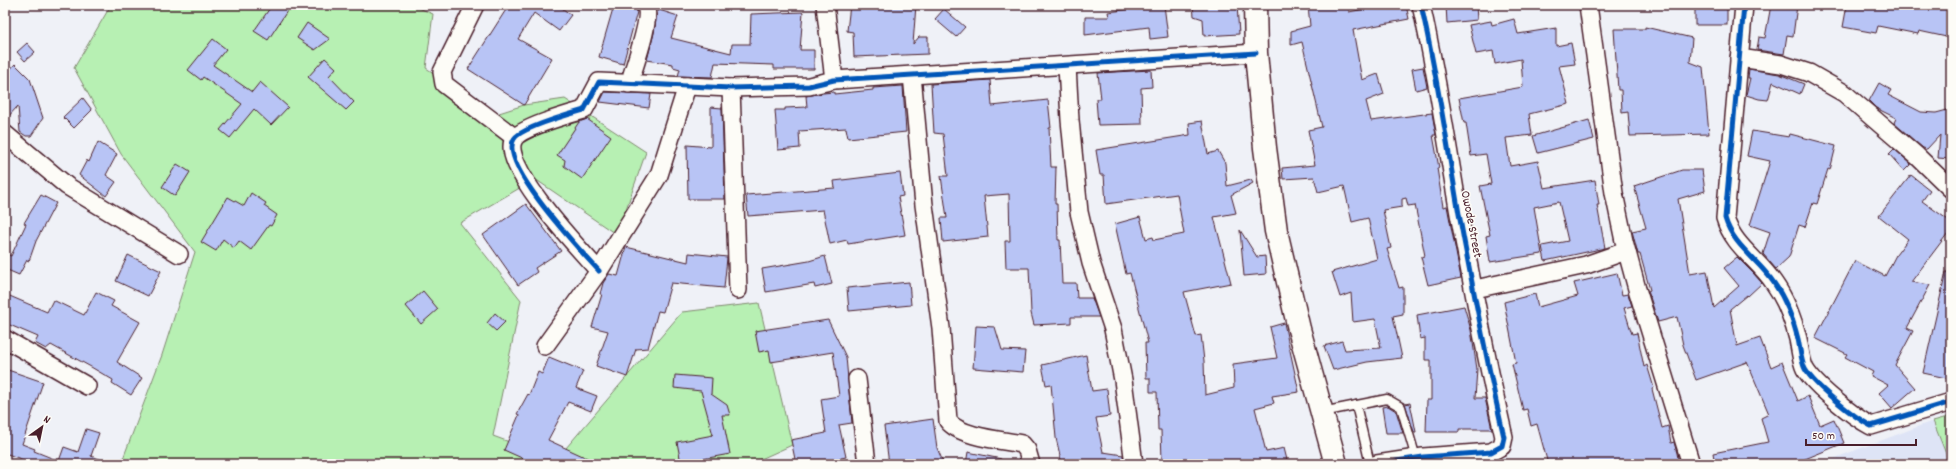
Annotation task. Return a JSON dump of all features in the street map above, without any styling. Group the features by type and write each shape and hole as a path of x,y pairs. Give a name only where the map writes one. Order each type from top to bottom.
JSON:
{"main road":[{"path":"1255,5 1256,53 1265,148 1276,231 1299,329 1336,464"}],"street":[{"path":"475,5 447,59 442,72 444,84 514,137"},
{"path":"629,84 646,19 647,8 645,5"},
{"path":"825,5 834,80"},
{"name":"Owode Street","path":"1416,458 1491,452 1502,446 1504,437 1490,377 1431,48 1421,5"},
{"path":"1588,5 1614,193 1626,251 1691,464"},
{"path":"1744,5 1725,218 1728,230 1740,246 1773,281 1784,299 1794,322 1805,368 1849,413 1871,426 1951,402"},
{"path":"599,271 537,199 529,187 512,152 511,144 514,137 528,128 584,110 599,82 731,88 809,86 834,80 1256,53"},
{"path":"1739,58 1781,64 1809,73 1844,93 1917,156 1951,189"},
{"path":"1067,66 1070,120 1079,212 1091,264 1113,328 1123,380 1134,464"},
{"path":"912,75 924,204 941,328 948,421 952,427 964,431 1022,444 1027,450 1031,464"},
{"path":"545,346 599,271 659,175 687,86"},
{"path":"731,88 738,290"},
{"path":"5,134 67,186 179,254"},
{"path":"1475,289 1586,265 1626,251"},
{"path":"5,339 87,386"},
{"path":"857,379 866,464"},
{"path":"1377,464 1416,458"}],"lane":[{"path":"1322,412 1387,399 1401,407 1416,458"},
{"path":"1356,405 1370,464"}],"shaded area":[{"path":"1933,421 1950,464 1819,464"}],"green space":[{"path":"111,5 412,5 433,14 426,68 496,114 524,105 565,99 646,152 617,235 535,179 460,223 521,300 493,436 558,460 566,448 682,312 759,303 792,445 750,464 121,464 162,355 195,252 121,154 74,68"},
{"path":"1951,416 1951,464 1950,464 1933,421"}],"building":[{"path":"272,5 291,5 268,40 254,31"},
{"path":"509,5 558,5 571,15 559,31 534,13 518,39 552,58 524,105 468,69"},
{"path":"614,5 635,7 637,12 623,64 599,57"},
{"path":"850,5 916,5 913,44 919,37 928,37 928,54 854,57 853,32 847,31"},
{"path":"1164,5 1168,37 1150,39 1149,27 1085,35 1085,17 1109,17 1108,12"},
{"path":"1193,5 1237,5 1239,34 1204,36 1203,19 1194,16"},
{"path":"1308,5 1348,5 1349,12 1385,5 1406,5 1409,19 1353,30 1362,80 1378,74 1384,94 1366,101 1371,121 1432,113 1436,135 1433,135 1439,168 1437,168 1443,207 1447,206 1461,278 1428,285 1421,257 1425,256 1415,205 1408,206 1406,198 1402,199 1402,207 1383,210 1391,248 1387,249 1399,288 1403,287 1403,314 1393,316 1402,358 1367,362 1333,370 1324,346 1342,341 1345,350 1381,348 1375,319 1353,322 1351,293 1340,297 1332,272 1377,259 1368,218 1352,222 1344,186 1318,192 1314,177 1283,179 1282,168 1315,165 1308,130 1322,127 1302,42 1291,45 1291,31 1310,26"},
{"path":"1446,5 1476,5 1477,20 1447,23"},
{"path":"1695,5 1727,5 1727,25 1695,25"},
{"path":"1771,5 1797,5 1793,36 1787,35 1784,54 1757,50 1759,37 1765,38"},
{"path":"1847,5 1951,5 1951,38 1919,31 1918,34 1878,26 1876,33 1843,27"},
{"path":"944,9 965,27 956,37 935,19"},
{"path":"659,10 678,16 671,38 731,53 732,44 750,44 751,14 803,12 800,50 814,50 814,69 774,69 774,65 715,63 712,77 678,76 680,69 673,67 673,64 647,60 654,33 657,13"},
{"path":"1514,19 1518,34 1556,28 1556,46 1571,43 1575,64 1559,66 1569,104 1529,114 1532,135 1506,138 1510,166 1538,161 1544,188 1595,180 1599,205 1597,205 1605,248 1545,261 1542,246 1568,241 1559,202 1534,207 1542,254 1490,262 1486,236 1490,235 1480,186 1491,184 1486,154 1471,156 1466,123 1464,123 1459,98 1523,87 1521,59 1495,64 1493,51 1476,54 1469,25 1491,21 1492,25"},
{"path":"307,23 330,39 315,50 297,38"},
{"path":"1645,27 1692,38 1690,62 1703,67 1709,134 1630,136 1628,112 1622,113 1621,90 1618,90 1614,29 1645,29"},
{"path":"213,39 226,49 213,65 252,92 260,82 288,107 271,125 254,109 230,138 220,130 242,104 203,77 201,80 188,70"},
{"path":"27,43 35,52 25,61 17,52"},
{"path":"325,58 336,68 329,76 354,102 346,110 308,77"},
{"path":"15,64 30,79 43,118 31,136 26,136 20,132 18,106 5,120 5,75"},
{"path":"1423,67 1427,87 1416,90 1412,69"},
{"path":"1749,69 1779,74 1804,84 1800,94 1773,82 1768,100 1759,99 1746,95 1750,78 1748,78"},
{"path":"1151,70 1152,87 1141,88 1142,124 1098,125 1096,99 1101,99 1098,73"},
{"path":"990,80 992,106 1048,100 1051,128 1049,128 1051,167 1056,167 1055,204 1057,204 1058,240 1060,240 1062,283 1076,283 1077,298 1092,298 1099,317 1071,317 1071,323 1034,325 1031,313 1029,268 1006,268 1005,241 1010,241 1009,194 984,196 988,237 943,242 941,218 947,218 941,176 948,176 943,134 934,133 931,84"},
{"path":"1879,83 1891,90 1888,95 1921,112 1936,113 1951,109 1950,159 1938,158 1940,135 1927,149 1923,148 1894,123 1896,118 1876,108 1869,101"},
{"path":"903,86 906,132 848,138 846,128 799,131 800,148 778,150 775,110 807,107 806,96 823,93 834,92 834,94 873,90 873,88"},
{"path":"605,92 651,94 649,108 600,102"},
{"path":"83,98 92,110 74,128 63,117"},
{"path":"711,107 722,108 725,199 688,199 687,145 711,147"},
{"path":"587,119 611,136 582,179 564,166 565,160 557,155 579,122"},
{"path":"1589,120 1594,139 1538,153 1533,136"},
{"path":"1202,121 1208,154 1218,151 1225,163 1227,186 1251,180 1253,183 1231,195 1236,213 1214,217 1231,283 1184,292 1196,336 1201,335 1204,361 1205,395 1234,388 1233,364 1277,358 1270,327 1284,323 1299,392 1272,396 1274,403 1255,408 1266,452 1284,448 1288,464 1163,464 1162,461 1161,430 1158,430 1157,392 1150,392 1150,378 1146,378 1145,343 1148,343 1130,273 1126,274 1115,224 1140,217 1146,239 1153,237 1154,240 1184,234 1177,194 1106,204 1104,175 1100,175 1096,150 1190,135 1189,123"},
{"path":"1752,131 1789,137 1790,134 1836,146 1830,170 1828,169 1817,204 1813,203 1805,227 1799,225 1789,257 1776,269 1763,254 1770,232 1750,225 1770,161 1747,156"},
{"path":"98,142 117,154 106,175 116,182 106,196 79,175 87,160 89,162"},
{"path":"1894,149 1911,164 1904,171 1889,154"},
{"path":"177,164 190,172 175,196 162,187"},
{"path":"1682,170 1702,170 1705,191 1678,199 1690,274 1707,271 1714,308 1739,286 1724,268 1737,257 1754,274 1762,283 1748,296 1747,295 1730,309 1737,346 1760,338 1771,367 1782,362 1798,401 1808,396 1820,425 1834,419 1844,443 1793,464 1715,464 1713,453 1768,442 1761,418 1769,414 1747,362 1696,380 1683,345 1677,317 1658,322 1648,291 1650,290 1640,254 1638,254 1632,231 1646,228 1634,186"},
{"path":"900,173 903,196 898,197 905,235 848,244 847,240 830,244 823,210 748,216 746,195 835,188 834,181"},
{"path":"1911,175 1930,190 1922,201 1951,222 1951,229 1911,282 1930,285 1907,328 1913,331 1895,365 1915,388 1892,408 1879,393 1888,385 1871,376 1873,372 1845,357 1847,354 1815,338 1855,261 1885,276 1896,255 1908,239 1879,216"},
{"path":"251,193 266,203 264,206 277,215 271,226 269,225 251,250 239,241 234,248 223,239 216,251 201,242 228,197 244,206"},
{"path":"41,195 56,203 36,241 29,261 27,260 19,275 5,269 5,253 11,256 26,224 24,223"},
{"path":"526,204 561,251 535,268 537,272 518,285 483,235"},
{"path":"1240,230 1257,257 1265,256 1266,274 1244,276"},
{"path":"626,247 688,262 689,253 727,257 724,288 671,283 663,312 658,311 648,348 636,349 627,377 596,366 608,331 592,327 602,294 600,294 603,283 609,274 618,276"},
{"path":"128,255 161,271 148,296 116,281"},
{"path":"825,256 832,284 815,288 814,284 766,292 762,269 809,261"},
{"path":"1946,272 1951,272 1951,379 1923,373"},
{"path":"1617,273 1622,295 1628,294 1632,306 1624,308 1632,334 1637,333 1644,367 1647,365 1654,388 1652,389 1662,428 1668,426 1671,443 1674,442 1679,464 1548,464 1537,424 1531,426 1527,409 1523,410 1512,364 1516,363 1504,302 1535,294 1538,307 1578,296 1574,283"},
{"path":"909,282 911,305 849,311 847,288"},
{"path":"423,291 438,309 421,324 406,306"},
{"path":"96,292 114,301 111,306 140,322 117,362 142,378 131,395 112,383 113,380 91,367 51,345 46,349 35,343 38,337 5,323 5,294 47,312 53,300 84,315"},
{"path":"1464,306 1471,330 1477,369 1475,398 1485,398 1492,429 1459,429 1459,432 1426,432 1427,400 1431,400 1431,360 1425,360 1425,338 1420,339 1417,315"},
{"path":"495,313 505,322 496,331 487,323"},
{"path":"828,320 846,357 852,423 839,425 846,457 814,464 796,464 791,440 826,433 821,399 839,396 833,352 771,362 769,350 759,352 755,331"},
{"path":"976,326 995,327 1002,350 1025,351 1023,372 973,368"},
{"path":"1086,355 1092,391 1107,389 1110,416 1096,418 1103,452 1123,455 1124,464 1062,464 1056,438 1051,384 1046,385 1042,365"},
{"path":"549,357 583,371 576,388 597,396 591,411 568,402 548,440 600,464 535,464 504,450 519,415 517,414 528,394 529,395 538,372 542,374"},
{"path":"5,369 43,382 22,444 35,449 34,451 59,461 64,447 78,452 86,429 99,433 91,456 108,462 108,464 34,464 5,453"},
{"path":"675,375 712,378 711,394 727,405 730,415 722,415 730,454 681,463 677,442 713,435 701,391 674,388"},
{"path":"1410,403 1416,432 1414,432 1405,404"},
{"path":"1388,406 1396,411 1403,433 1386,433 1382,407"},
{"path":"933,419 937,448 944,464 889,464 884,426"},
{"path":"968,452 1001,459 1000,464 966,464"}],"cycle path":[{"path":"1377,464 1423,457 1491,452 1502,446 1504,437 1475,298 1437,83 1421,5"},
{"path":"1744,5 1725,218 1729,228 1740,245 1768,275 1782,296 1794,324 1802,362 1805,369 1817,384 1845,408 1871,426 1951,402"},
{"path":"599,271 544,207 518,167 512,151 514,139 526,130 584,110 599,82 731,88 809,86 834,80 1256,53"}]}
